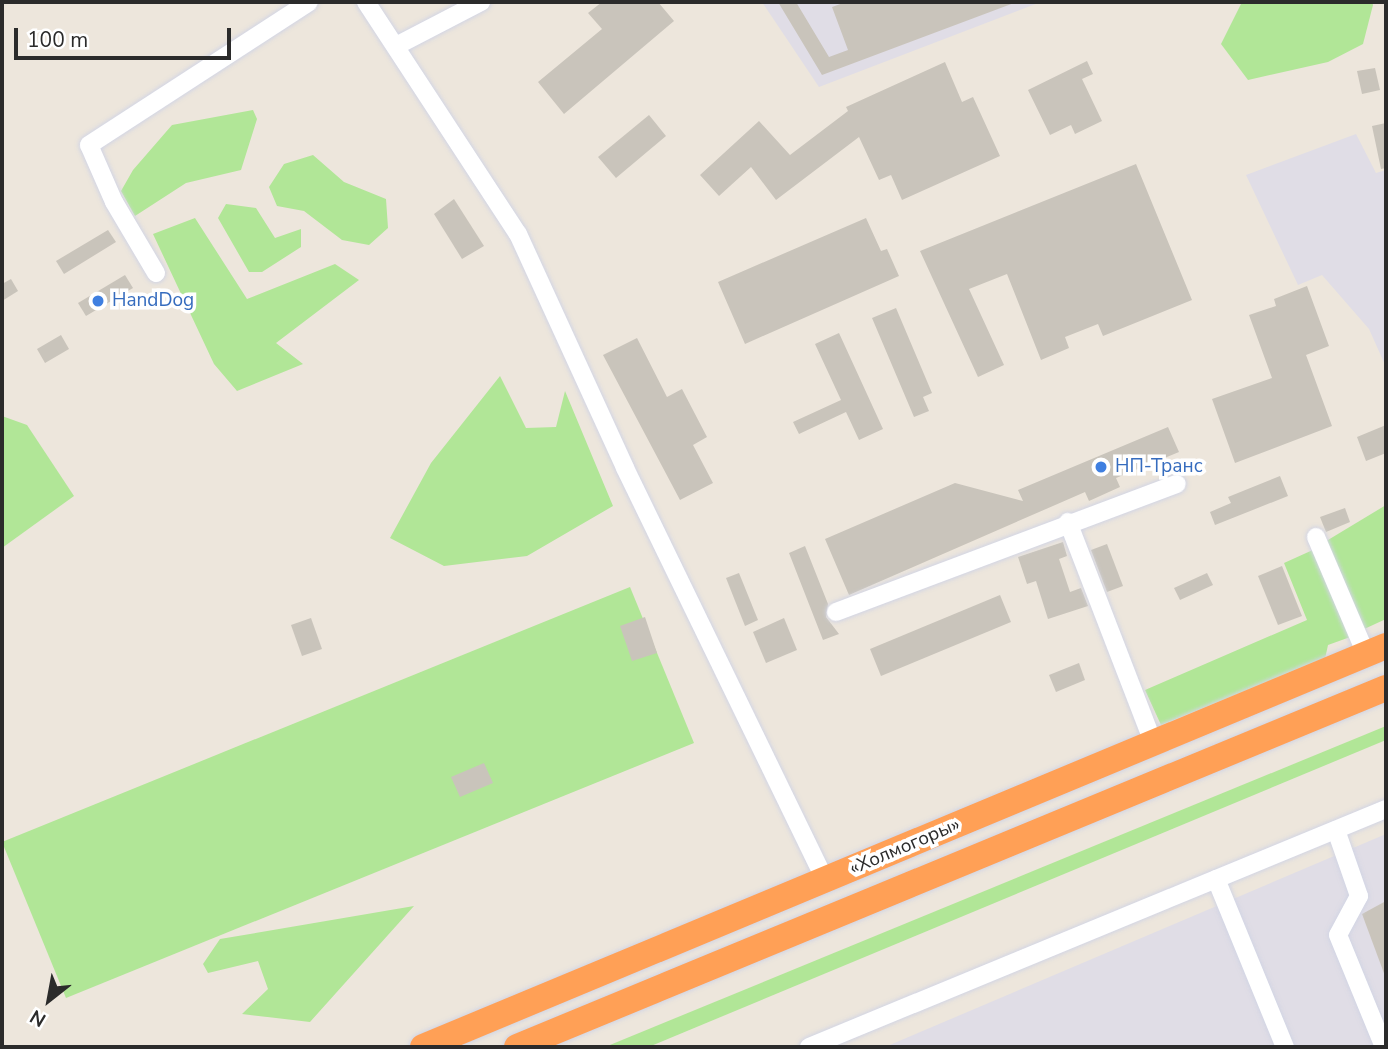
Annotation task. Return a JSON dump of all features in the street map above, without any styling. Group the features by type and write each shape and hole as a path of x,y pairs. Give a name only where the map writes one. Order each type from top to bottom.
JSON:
{"highway":[{"name":"«Холмогоры»","path":"423,1047 1376,650"},
{"name":"«Холмогоры»","path":"517,1047 1386,688"}],"street":[{"path":"156,273 114,202 89,145 309,2"},
{"path":"366,2 518,234 625,468 826,881"},
{"path":"396,46 481,2"},
{"path":"836,612 1068,522 1177,484"},
{"path":"1068,522 1153,742"},
{"path":"1316,537 1376,650"},
{"path":"809,1047 1386,809"},
{"path":"1336,830 1359,896 1338,935 1384,1047"},
{"path":"1216,879 1284,1047"}],"shaded area":[{"path":"762,2 1041,2 819,87"},
{"path":"1356,134 1376,173 1386,170 1386,367 1369,329 1322,275 1298,285 1246,175"},
{"path":"1386,834 1386,1047 885,1047"}],"green space":[{"path":"1242,2 1372,2 1373,5 1363,44 1328,62 1248,80 1221,44"},
{"path":"253,110 257,119 241,170 186,183 135,216 121,191 133,170 172,125"},
{"path":"313,155 344,182 386,199 388,228 369,245 342,240 304,211 277,206 269,187 284,164"},
{"path":"226,204 256,208 275,238 301,229 301,247 262,272 249,272 218,218"},
{"path":"195,218 247,299 335,264 359,280 276,343 303,364 237,391 214,364 153,234"},
{"path":"500,376 526,428 556,427 565,391 613,506 527,556 444,566 390,538 431,463"},
{"path":"2,416 27,425 74,496 2,548"},
{"path":"1386,505 1386,619 1362,630 1323,543"},
{"path":"1315,549 1353,636 1328,645 1325,659 1161,725 1145,690 1307,620 1284,563"},
{"path":"630,587 694,743 66,998 2,842"},
{"path":"1386,726 1386,740 651,1046 605,1047"},
{"path":"414,906 310,1022 242,1014 268,989 258,961 208,973 203,964 220,939"}],"building":[{"path":"602,2 658,2 674,21 564,114 538,82 602,29 588,13"},
{"path":"778,2 796,2 829,57 848,50 832,7 846,2 1014,3 822,75"},
{"path":"1087,61 1093,74 1082,79 1102,121 1075,134 1071,125 1050,135 1028,90"},
{"path":"945,62 962,102 973,97 1000,156 902,200 891,175 879,180 859,137 776,200 751,167 719,196 700,175 759,121 790,155 848,111 846,107"},
{"path":"1375,68 1380,90 1362,94 1357,71"},
{"path":"649,115 666,136 616,178 598,157"},
{"path":"1386,123 1386,168 1381,169 1372,126"},
{"path":"1136,164 1192,300 1103,336 1098,324 1065,337 1069,348 1041,360 1007,274 969,289 1004,365 978,377 920,251"},
{"path":"454,199 484,246 462,259 434,214"},
{"path":"866,218 881,251 887,249 899,276 745,344 718,282"},
{"path":"108,230 116,242 64,274 56,261"},
{"path":"125,275 133,288 86,316 78,303"},
{"path":"11,279 18,291 2,301 2,284"},
{"path":"1307,286 1329,346 1306,355 1332,426 1235,463 1212,399 1272,378 1249,315 1276,306 1274,299"},
{"path":"896,308 932,393 923,397 929,411 914,417 872,318"},
{"path":"839,333 883,429 859,440 846,412 799,434 793,422 841,400 815,344"},
{"path":"61,335 69,349 45,363 37,349"},
{"path":"637,338 667,397 682,389 707,437 693,445 713,483 680,500 603,355"},
{"path":"1386,425 1386,453 1366,461 1357,437"},
{"path":"1168,427 1179,452 1116,478 1120,487 1089,501 1085,492 849,595 825,539 955,483 1023,501 1018,490"},
{"path":"1280,476 1288,496 1215,525 1210,512 1231,503 1228,497"},
{"path":"1345,508 1350,522 1326,532 1320,517"},
{"path":"1063,542 1067,556 1059,559 1070,592 1081,588 1088,606 1048,619 1036,581 1027,584 1018,557"},
{"path":"1107,544 1123,586 1107,592 1091,550"},
{"path":"805,546 828,604 826,617 839,634 823,640 789,553"},
{"path":"1282,566 1302,616 1278,625 1258,576"},
{"path":"739,573 758,620 745,626 726,578"},
{"path":"1207,573 1213,585 1180,600 1174,588"},
{"path":"1000,595 1011,622 881,676 870,649"},
{"path":"645,617 657,653 632,661 620,626"},
{"path":"311,618 322,649 302,656 291,625"},
{"path":"784,618 797,650 766,663 753,632"},
{"path":"1079,663 1085,680 1056,692 1049,675"},
{"path":"484,763 493,783 460,797 451,777"},
{"path":"1386,901 1386,975 1385,976 1362,914"}],"place":[{"name":"HandDog","path":"98,301"},
{"name":"НП-Транс","path":"1101,467"}]}
